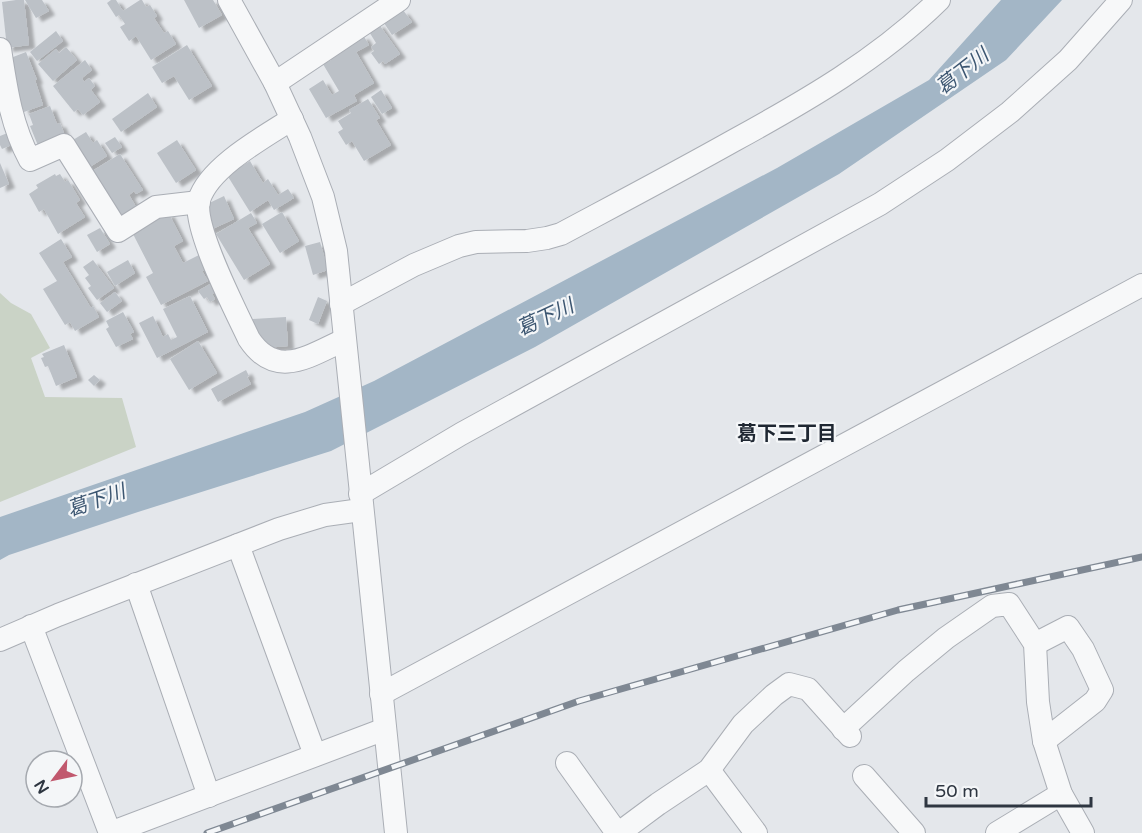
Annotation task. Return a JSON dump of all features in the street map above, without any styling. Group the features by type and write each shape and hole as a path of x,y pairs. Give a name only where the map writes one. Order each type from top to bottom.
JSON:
{"street":[{"path":"229,0 275,83 315,172 336,251 396,833"},
{"path":"275,83 399,0"},
{"path":"340,304 414,265 459,246 476,242 527,241 561,234 789,111 883,48 917,22 939,0"},
{"path":"0,640 279,529 361,502 461,434 880,204 947,160 1010,112 1068,60 1121,0"},
{"path":"0,49 11,114 21,143 30,160 64,145 118,231 156,207 199,202"},
{"path":"292,119 230,160 203,192 198,215 207,245 256,350 278,362 291,362 344,340"},
{"path":"381,694 1142,285"},
{"path":"238,545 315,755"},
{"path":"136,585 209,795"},
{"path":"567,763 618,833 709,770 743,724 789,684 808,689 846,732 938,644 992,606 1009,604 1035,644 1038,702 1044,741 1061,794 1083,833"},
{"path":"31,627 110,833 385,729"},
{"path":"1035,644 1068,627 1083,649 1102,690 1095,701 1044,741"},
{"path":"709,770 756,833"},
{"path":"864,776 914,833"},
{"path":"997,833 1061,794"}],"shaded area":[{"path":"0,293 11,303 31,314 50,348 31,358 45,397 122,398 136,447 0,502"}],"water":[{"name":"葛下川","path":"1001,0 1062,0 1006,60 839,174 535,347 331,451 138,512 0,560 0,517 305,412 374,381 777,168 929,80"}],"building":[{"path":"24,0 29,45 7,48 2,2"},
{"path":"25,0 42,0 49,11 36,18"},
{"path":"116,0 123,11 140,0 146,7 150,5 157,16 154,18 164,33 168,31 176,44 151,60 136,36 129,41 120,27 125,24 119,15 116,17 107,3"},
{"path":"184,0 213,0 222,15 199,28"},
{"path":"403,10 412,22 392,35 384,23"},
{"path":"378,23 400,54 385,64 383,61 379,64 371,53 374,51 371,47 376,43 368,30"},
{"path":"56,31 63,41 37,61 30,52"},
{"path":"363,35 369,45 356,52 374,83 354,95 357,101 326,118 309,89 323,80 332,95 339,91 323,64 331,60 328,55"},
{"path":"187,45 212,86 189,100 174,76 162,83 152,67"},
{"path":"66,47 77,60 53,81 38,64 56,49 59,53"},
{"path":"26,52 37,80 35,80 43,105 24,112 8,59"},
{"path":"85,60 92,70 82,78 84,82 89,78 95,86 91,90 100,102 83,115 78,109 74,112 53,86"},
{"path":"381,90 392,108 382,114 371,97"},
{"path":"148,93 157,107 121,132 112,119"},
{"path":"368,99 380,118 376,120 391,145 364,161 352,141 346,145 338,132 343,129 338,121 351,113 349,110"},
{"path":"50,106 66,138 39,148 30,126 33,125 29,114"},
{"path":"10,132 14,144 2,149 0,136"},
{"path":"86,132 93,143 97,140 107,156 85,170 68,143"},
{"path":"115,137 122,147 112,153 105,143"},
{"path":"177,140 196,170 176,183 157,153"},
{"path":"120,154 143,190 136,194 134,191 129,195 138,210 115,225 86,175"},
{"path":"250,161 263,183 268,179 278,195 288,189 294,198 274,210 268,200 250,212 227,175"},
{"path":"0,163 9,184 0,188"},
{"path":"55,174 56,176 60,174 65,182 68,180 80,200 76,203 85,217 58,234 44,209 39,212 29,194 38,188 36,185"},
{"path":"224,196 234,219 208,231 201,207"},
{"path":"168,212 183,241 174,246 183,263 201,254 208,268 202,271 208,281 161,305 146,277 153,273 133,234"},
{"path":"282,212 299,241 280,253 262,224"},
{"path":"251,213 257,223 248,228 270,264 244,280 216,234"},
{"path":"100,228 110,244 97,252 87,235"},
{"path":"61,239 72,257 63,262 99,317 75,331 70,322 65,325 43,289 57,281 39,253"},
{"path":"320,242 328,270 313,275 305,246"},
{"path":"93,260 114,288 97,300 88,288 91,286 85,278 89,275 83,267"},
{"path":"128,260 135,273 115,286 107,272"},
{"path":"212,283 217,291 212,294 215,299 210,302 207,297 204,299 198,291"},
{"path":"115,292 122,301 107,312 100,303"},
{"path":"190,296 208,332 157,358 139,323 153,316 163,337 168,334 171,340 177,337 163,309"},
{"path":"318,297 327,301 318,324 309,320"},
{"path":"123,312 134,332 130,334 133,339 116,347 106,329 109,327 106,321"},
{"path":"286,317 288,346 265,348 254,335 253,319"},
{"path":"198,341 217,373 189,390 170,359"},
{"path":"64,345 77,377 56,386 48,366 45,367 41,358 44,357 42,354"},
{"path":"246,370 251,384 218,402 211,389"},
{"path":"94,375 100,380 94,386 88,380"}],"railway":[{"path":"207,833 579,701 898,610 1142,557"}],"district":[{"name":"葛下三丁目","path":"787,433"}]}
